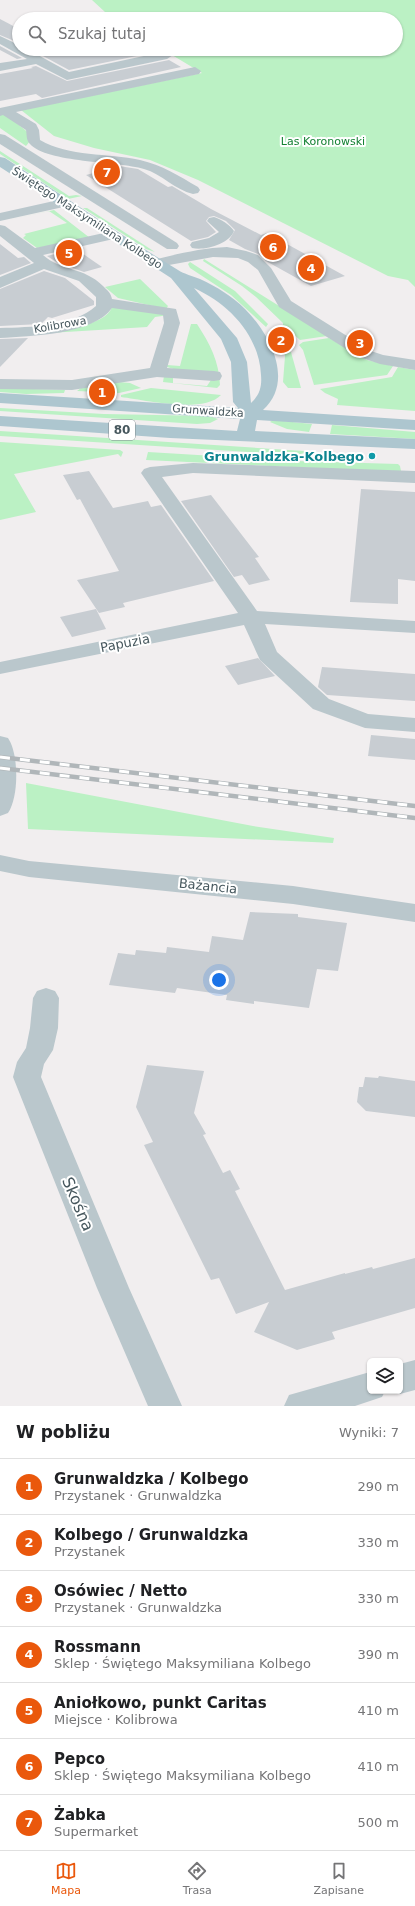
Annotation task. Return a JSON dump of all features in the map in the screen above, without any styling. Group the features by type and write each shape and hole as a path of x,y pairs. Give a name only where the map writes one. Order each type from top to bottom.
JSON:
{"main road":[{"name":"Świętego Maksymiliana Kolbego","path":"0,161 174,274 192,281 230,304 248,322 264,347 270,375 268,393 264,401 250,414 242,402 239,362 229,338 174,274"},
{"name":"Grunwaldzka","path":"0,398 415,425"},
{"path":"245,436 250,414"},
{"name":"Grunwaldzka","path":"0,421 245,436 415,444"}],"street":[{"path":"0,39 12,46"},
{"path":"31,56 67,76 162,56"},
{"path":"0,67 38,60"},
{"path":"2,111 195,71"},
{"path":"2,111 31,127 33,130 33,139 36,143 42,146 58,152 125,160 150,167 193,190"},
{"path":"0,138 172,246"},
{"path":"7,216 26,223 50,218 38,209 63,203"},
{"path":"154,261 223,238 227,231 214,222"},
{"path":"0,229 44,264 90,282 105,297 106,303 123,304 170,312 172,323 157,372"},
{"path":"32,253 114,235"},
{"path":"154,261 216,252 228,252 249,257 264,268 277,295 284,304 365,354 380,359 415,365"},
{"path":"0,282 28,272 44,264"},
{"name":"Kolibrowa","path":"0,333 58,327 84,322 99,315 103,311 106,303"},
{"path":"0,384 72,385 157,372 214,376"},
{"path":"415,478 193,468 150,473 250,617 268,654 321,704 365,721 415,725"},
{"name":"Papuzia","path":"0,668 250,617 415,627"},
{"path":"0,743 4,768 0,807"},
{"name":"Bażancia","path":"0,863 21,868 293,895 415,913"},
{"name":"Skośna","path":"46,998 44,1028 39,1050 31,1062 27,1077 113,1288 165,1406"},
{"path":"403,1378 415,1375"},
{"path":"301,1406 367,1388"}],"green space":[{"name":"Las Koronowski","path":"92,0 415,0 415,287 408,280 388,276 198,180 150,160 94,148 54,136 21,110 202,73 174,56 403,56 403,12 105,12"},
{"path":"3,112 30,134 30,141 26,146 0,128 0,113"},
{"path":"0,151 69,196 82,196 68,199 0,154"},
{"path":"83,208 87,208 155,252 146,249"},
{"path":"54,210 90,238 37,248 23,238 26,235 24,234 67,223 49,211"},
{"path":"204,259 327,336 300,340 289,330 281,326 283,323 256,297 242,286 203,261"},
{"path":"190,262 235,291 268,324 266,327 231,295 190,268 188,264"},
{"path":"140,279 168,306 166,309 118,298 105,287"},
{"path":"112,307 169,315 155,317 147,327 33,334 89,324 108,314"},
{"path":"191,324 197,324 216,360 220,385 217,388 163,382 164,376 173,378 173,383 207,386 211,380 167,367 167,365 180,366"},
{"path":"329,338 367,360 393,366 387,375 314,385 303,350 299,345 303,342"},
{"path":"284,352 291,352 301,388 288,388 283,382"},
{"path":"398,367 415,370 415,411 337,405 338,399 320,389 392,377"},
{"path":"119,382 130,383 141,388 119,393 77,391 81,388"},
{"path":"0,388 65,390 64,393 26,394 0,392"},
{"path":"151,388 221,395 213,401 188,405 158,403 121,397 121,395"},
{"path":"0,408 104,414 209,416 218,419 210,423 197,424 0,411"},
{"path":"273,420 312,424 309,432 287,429 270,422"},
{"path":"332,425 415,432 415,439 330,434"},
{"path":"0,431 304,451 304,453 297,455 0,436"},
{"path":"0,442 120,450 123,452 121,457 118,454 14,474 36,512 0,520"},
{"path":"148,452 296,461 398,464 401,471 146,460"},
{"path":"26,783 253,826 334,838 333,843 28,829"}],"building":[{"path":"0,19 12,25 12,40 0,35"},
{"path":"0,46 12,53 12,56 18,56 22,58 17,59 0,50"},
{"path":"43,56 137,56 69,70"},
{"path":"169,60 181,67 42,98 36,94 0,101 0,74 33,68 31,67 36,66 67,81"},
{"path":"119,166 138,169 168,187 172,186 211,209 261,235 267,233 345,276 311,286 266,261 258,254 229,240 235,230 226,221 214,216 209,217 206,221 216,232 208,237 191,241 86,175"},
{"path":"0,244 18,258 24,257 31,263 0,275"},
{"path":"76,249 102,267 84,272 58,263 47,256"},
{"path":"44,271 65,278 94,301 94,305 52,318 48,317 41,324 0,326 0,289"},
{"path":"28,338 0,367 0,339"},
{"path":"89,471 113,508 148,501 151,507 161,505 214,581 123,603 125,607 99,613 77,580 119,571 80,499 77,500 63,475"},
{"path":"361,489 415,492 415,581 398,579 398,604 350,602"},
{"path":"211,495 259,557 255,558 270,580 249,585 242,575 234,577 181,501"},
{"path":"96,609 106,629 72,637 60,617"},
{"path":"258,658 275,676 238,685 225,666"},
{"path":"322,667 415,674 415,701 327,695 318,687"},
{"path":"371,735 415,739 415,760 368,756"},
{"path":"250,912 298,914 298,917 347,923 338,971 317,969 309,1008 254,1001 254,1004 226,1000 227,995 177,988 175,993 109,985 118,953 135,955 136,950 166,953 167,947 209,952 212,936 243,940"},
{"path":"147,1065 204,1071 194,1113 206,1134 203,1135 223,1173 230,1170 240,1189 235,1191 285,1290 345,1273 372,1267 373,1269 415,1258 415,1308 332,1332 335,1339 297,1350 254,1332 269,1302 236,1314 219,1278 211,1280 144,1145 153,1142 136,1107"},
{"path":"379,1076 415,1081 415,1117 366,1111 357,1102 359,1087 363,1087 365,1077 378,1078"}],"railway":[{"path":"0,757 415,806"},
{"path":"0,768 415,818"}],"place":[{"name":"Żabka","path":"107,172"},
{"name":"Pepco","path":"273,247"},
{"name":"Aniołkowo, punkt Caritas","path":"69,253"},
{"name":"Rossmann","path":"311,268"},
{"name":"Kolbego / Grunwaldzka","path":"281,340"},
{"name":"Osówiec / Netto","path":"360,343"},
{"name":"Grunwaldzka / Kolbego","path":"102,392"},
{"name":"Grunwaldzka-Kolbego","path":"372,456"}]}
